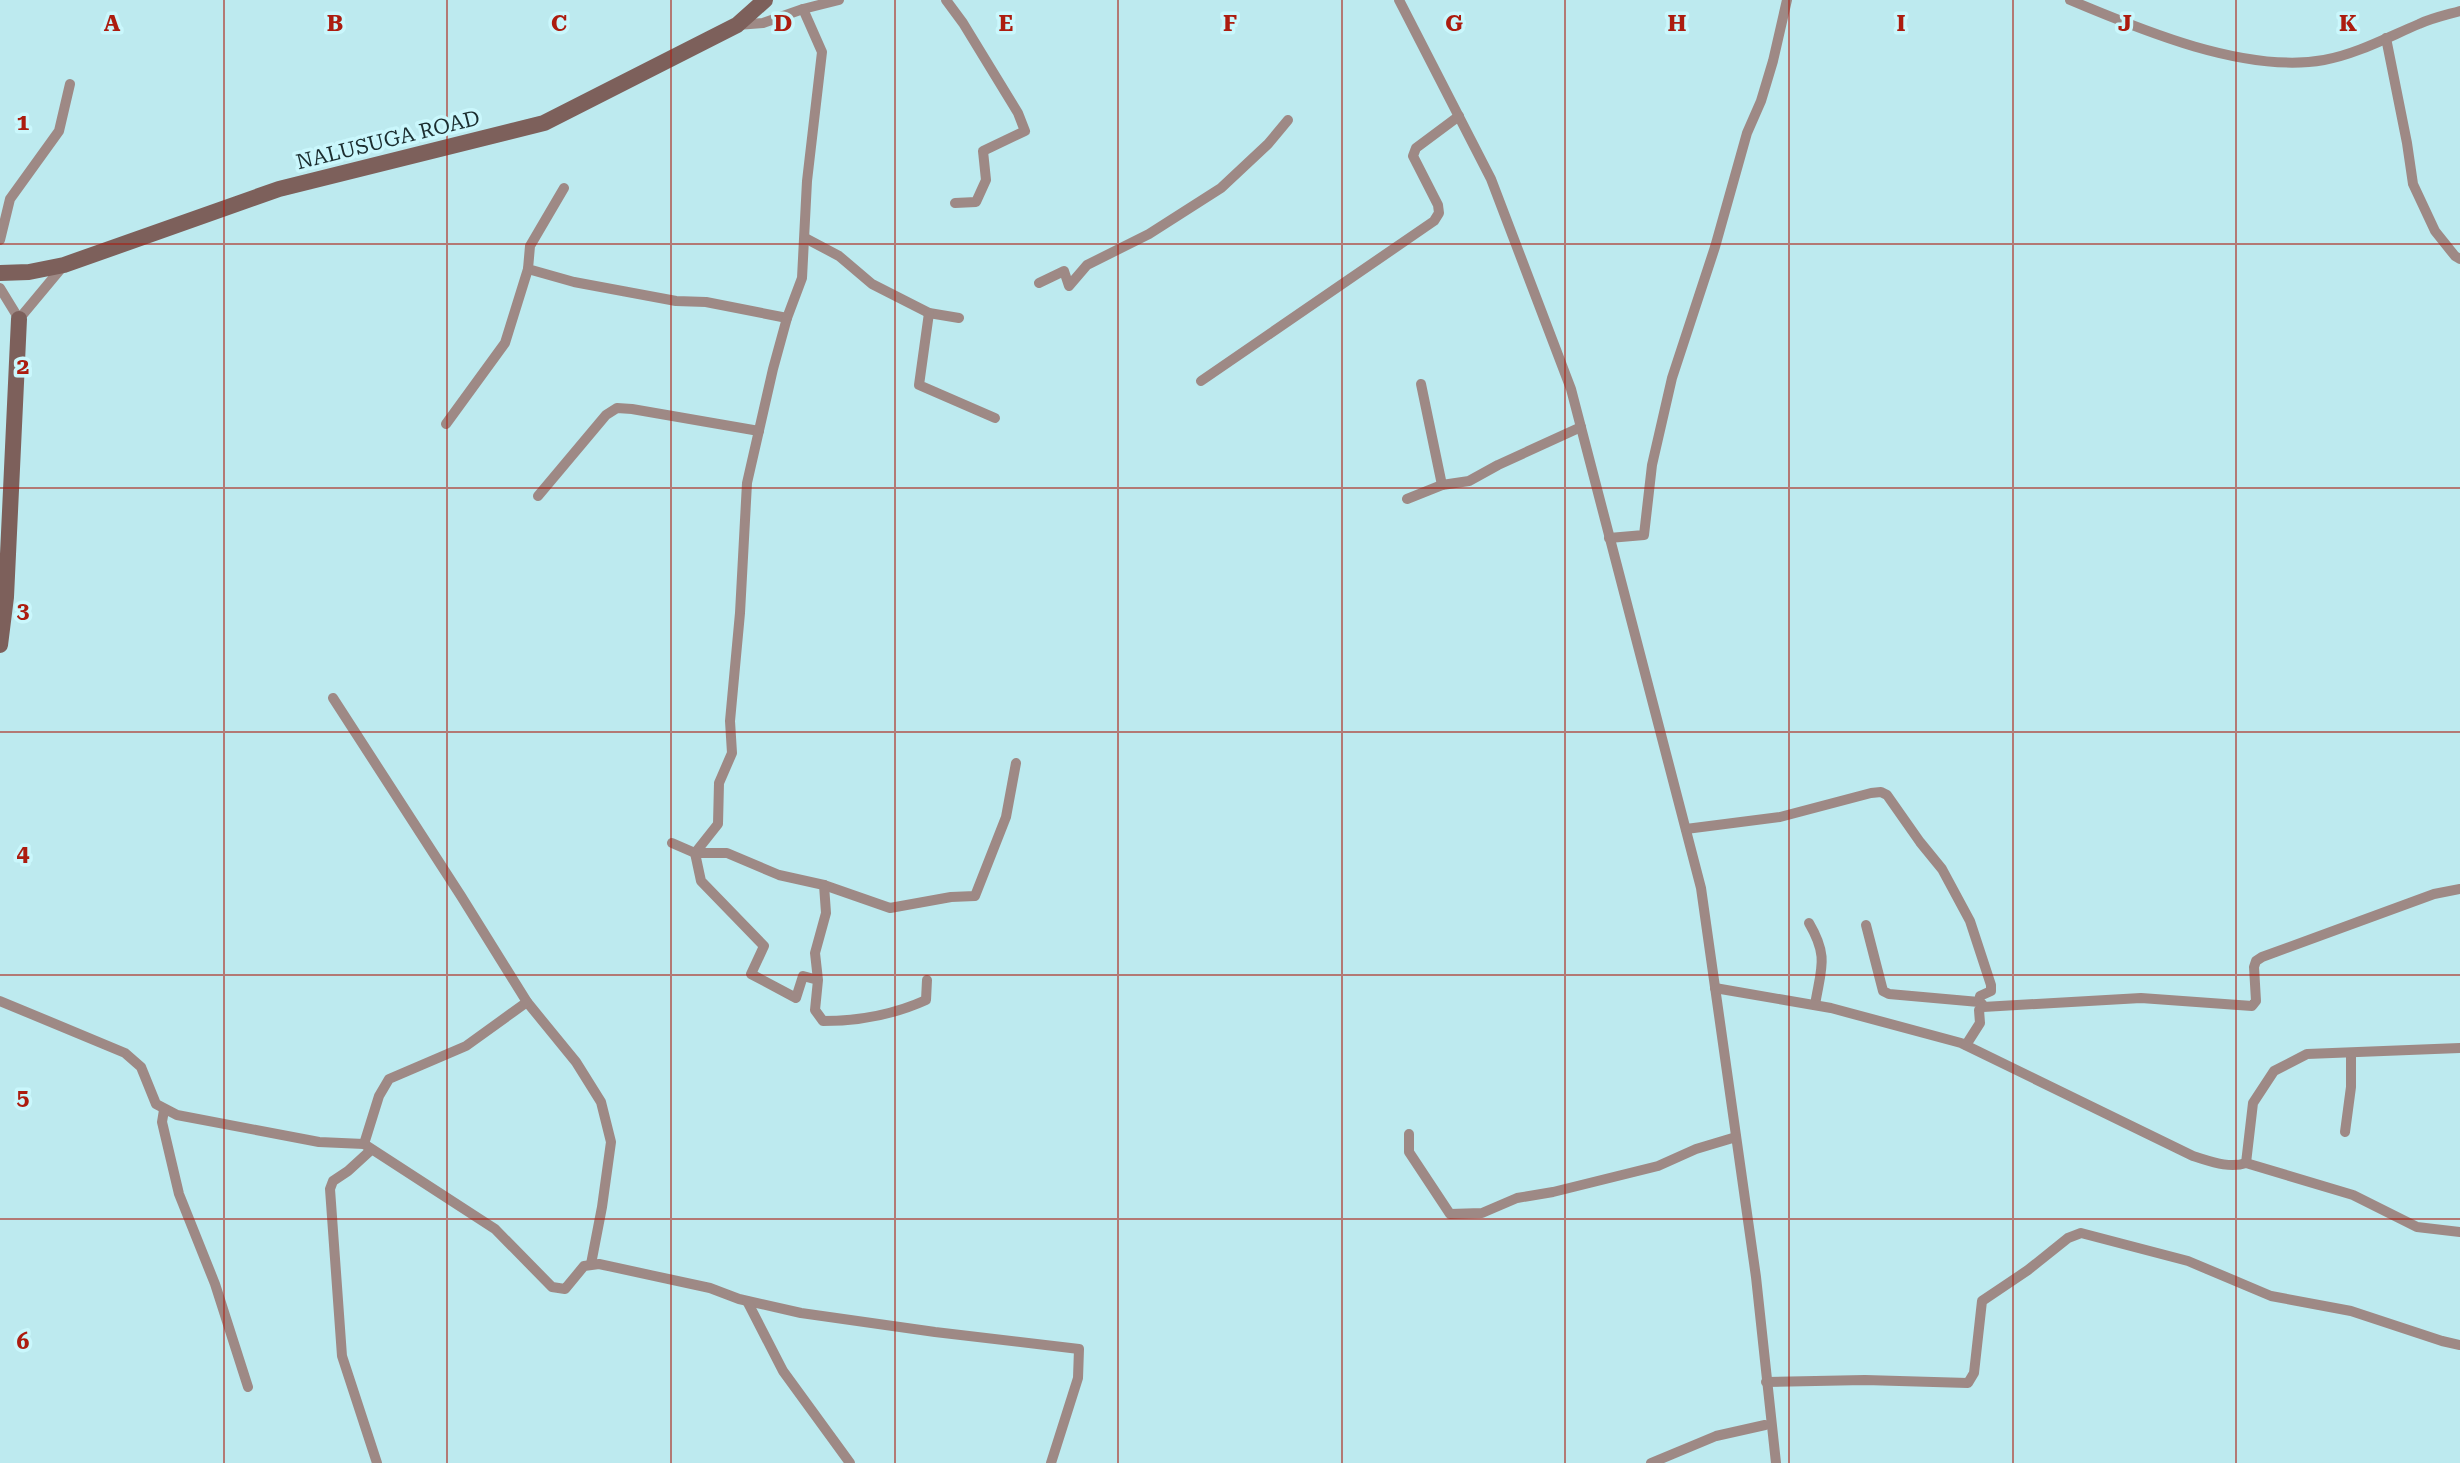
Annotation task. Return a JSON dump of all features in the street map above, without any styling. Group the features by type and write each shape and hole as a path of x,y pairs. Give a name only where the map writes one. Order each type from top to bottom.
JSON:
{"street":[{"name":"NALUSUGA ROAD","path":"0,273 29,272 64,265 279,189 544,123 737,24 765,0"},
{"path":"737,24 763,23 839,0"},
{"path":"946,0 1018,113 1026,131 983,151 986,180 976,202 955,203"},
{"path":"1399,0 1491,179 1571,389 1686,829 1701,888 1756,1277 1776,1463"},
{"path":"1609,538 1644,535 1652,465 1672,377 1715,247 1747,133 1761,101 1787,0"},
{"path":"2070,0 2089,3 2155,33 2218,53 2290,63 2323,60 2350,53 2423,22 2460,10"},
{"path":"695,853 718,824 719,783 732,753 730,721 740,613 747,483 786,318 802,278 807,181 822,52 803,9"},
{"path":"2386,38 2413,184 2435,231 2460,259"},
{"path":"0,240 10,200 59,131 70,84"},
{"path":"1201,382 1434,221 1439,213 1438,205 1413,156 1416,148 1459,116"},
{"path":"1039,283 1064,271 1069,286 1087,265 1149,234 1221,188 1268,144 1288,120"},
{"path":"446,424 505,343 528,269 530,246 565,188"},
{"path":"805,238 839,256 872,284 929,313 959,318"},
{"path":"19,319 64,265"},
{"path":"528,269 574,282 676,301 706,302 786,318"},
{"path":"0,288 19,319 6,597 0,645"},
{"path":"929,313 919,385 995,418"},
{"path":"1420,384 1442,485"},
{"path":"538,496 606,415 617,408 759,431"},
{"path":"1407,499 1442,485 1469,481 1581,427"},
{"path":"333,698 527,1002 576,1062 601,1102 611,1142 603,1208 591,1264"},
{"path":"672,844 695,853 727,853 779,875 824,886 890,908 951,897 975,896 1006,817 1016,763"},
{"path":"1686,829 1780,817 1871,793 1881,792 1887,795 1942,869 1970,921 1991,985 1991,991 1980,996 1980,1023 1966,1045"},
{"path":"695,853 701,881 764,946 751,974 796,998 803,976 818,980"},
{"path":"824,886 825,913 816,953 818,980 815,1010 823,1021 856,1021 908,1008 926,1000 927,980"},
{"path":"1866,925 1883,991 1889,994 1981,1004 2141,998 2252,1006 2256,1001 2254,967 2256,961 2262,957 2434,894 2460,889"},
{"path":"1809,923 1819,941 1823,956 1815,1005"},
{"path":"1715,988 1815,1005 1898,1024 1966,1045 2193,1156 2238,1166 2246,1163 2354,1195 2417,1227 2460,1232"},
{"path":"0,1001 125,1053 141,1067 156,1104 164,1110 177,1115 319,1142 368,1147 495,1229 552,1287 565,1289 584,1266 591,1264 710,1288 747,1301 801,1312 1079,1349 1078,1378 1051,1463"},
{"path":"377,1463 342,1356 330,1189 333,1181 348,1171 368,1147 379,1096 389,1079 466,1046 527,1002"},
{"path":"2246,1163 2253,1103 2274,1071 2307,1054 2460,1048"},
{"path":"2345,1132 2351,1087 2351,1053"},
{"path":"164,1110 162,1122 179,1194 219,1296 248,1387"},
{"path":"1409,1134 1409,1152 1450,1214 1482,1213 1517,1198 1553,1192 1658,1166 1696,1149 1735,1137"},
{"path":"1766,1382 1866,1380 1968,1383 1974,1373 1982,1301 2028,1270 2068,1238 2081,1233 2188,1261 2270,1296 2351,1311 2442,1342 2460,1345"},
{"path":"747,1301 783,1371 850,1463"},
{"path":"1651,1463 1716,1436 1765,1425"}]}
